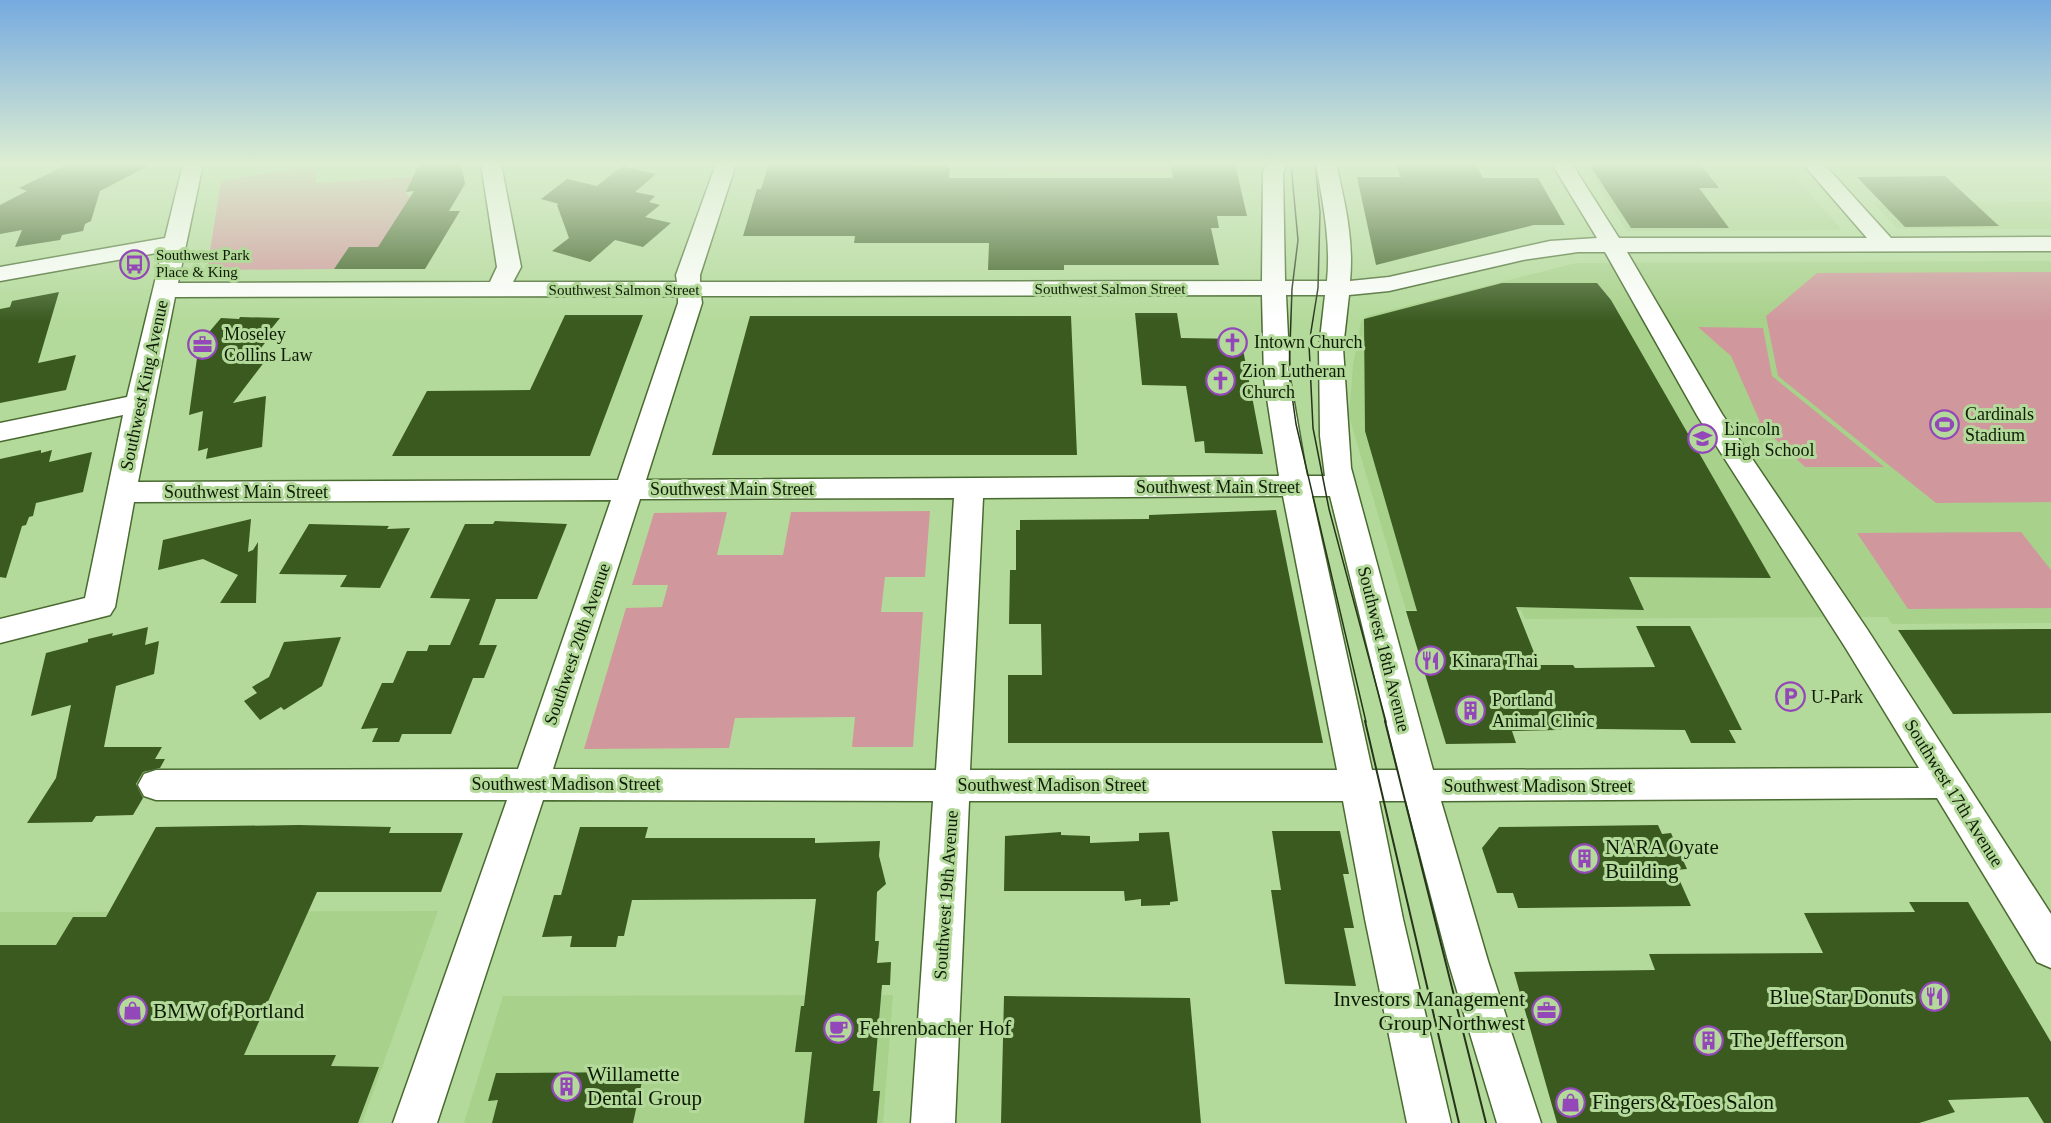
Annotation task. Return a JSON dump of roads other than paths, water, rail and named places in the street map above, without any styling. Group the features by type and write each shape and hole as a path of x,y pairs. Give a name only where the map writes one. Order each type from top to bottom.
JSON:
{"street":[{"name":"Southwest King Avenue","path":"0,631 99,607 138,404 182,216"},
{"path":"498,290 509,264 500,216"},
{"name":"Southwest 20th Avenue","path":"415,1123 690,306 688,274 708,216"},
{"path":"1273,216 1277,379 1295,486 1359,786 1384,919 1429,1123"},
{"name":"Southwest 18th Avenue","path":"1336,216 1340,265 1333,322 1332,382 1334,436 1342,486 1419,786 1495,1051 1519,1123"},
{"path":"1594,216 1612,245"},
{"path":"1860,216 1885,244"},
{"path":"0,274 176,243"},
{"name":"Southwest Salmon Street","path":"164,290 1337,289 1405,282 1532,250 1578,245 2051,244"},
{"name":"Southwest 17th Avenue","path":"1612,245 1711,417 1856,638 2051,949"},
{"path":"0,432 138,404"},
{"name":"Southwest Main Street","path":"121,492 1342,486"},
{"name":"Southwest 19th Avenue","path":"933,1123 969,488"},
{"name":"Southwest Madison Street","path":"156,785 1419,786 1948,783"}],"tram line":[{"path":"1296,216 1298,240 1292,289 1289,374 1296,424 1366,722"},
{"path":"1320,216 1318,288 1309,344 1313,428 1329,509 1386,722"},
{"path":"1365,721 1459,1123"},
{"path":"1385,721 1486,1123"}],"place":[{"name":"Southwest Park Place & King","path":"135,264"},
{"name":"Intown Church","path":"1233,342"},
{"name":"Moseley Collins Law","path":"203,344"},
{"name":"Zion Lutheran Church","path":"1221,381"},
{"name":"Cardinals Stadium","path":"1944,424"},
{"name":"Lincoln High School","path":"1703,439"},
{"name":"Kinara Thai","path":"1431,661"},
{"name":"U-Park","path":"1790,697"},
{"name":"Portland Animal Clinic","path":"1471,710"},
{"name":"NARA Oyate Building","path":"1584,859"},
{"name":"Blue Star Donuts","path":"1935,997"},
{"name":"BMW of Portland","path":"132,1011"},
{"name":"Investors Management Group Northwest","path":"1546,1011"},
{"name":"Fehrenbacher Hof","path":"838,1028"},
{"name":"The Jefferson","path":"1709,1040"},
{"name":"Willamette Dental Group","path":"566,1086"},
{"name":"Fingers & Toes Salon","path":"1571,1102"}]}
